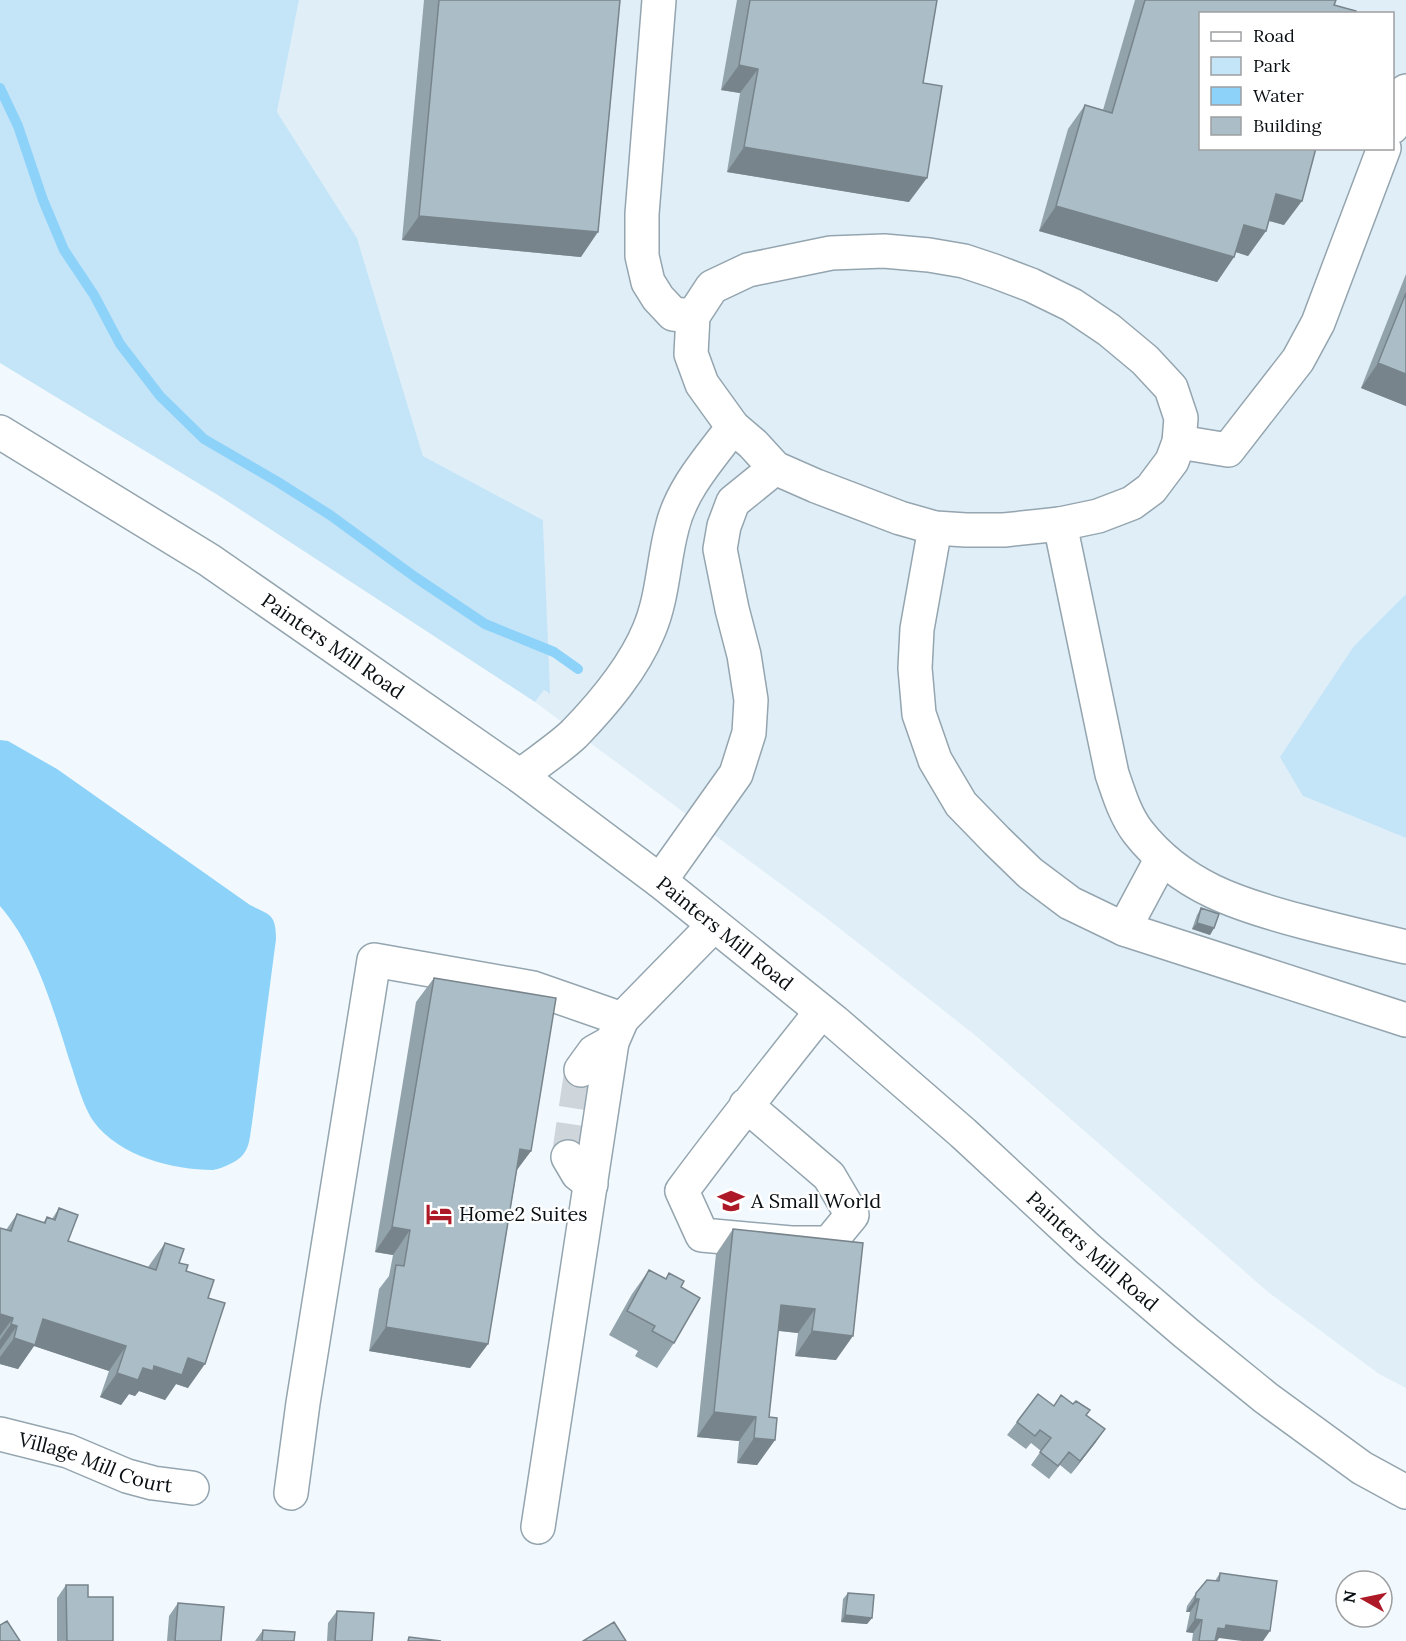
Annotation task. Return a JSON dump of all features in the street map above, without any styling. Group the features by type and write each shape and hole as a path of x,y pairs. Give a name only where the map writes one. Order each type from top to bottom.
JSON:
{"main road":[{"path":"660,0 642,214 642,256 648,282 658,298 673,314 693,316"},
{"path":"1394,122 1406,91"},
{"path":"1179,442 1228,450 1298,360 1318,323 1383,150"},
{"path":"884,251 964,261 1003,274 1072,305 1109,330 1145,360 1171,388 1181,418 1179,442 1172,461 1151,489 1132,503 1098,516 1060,524 1004,530 935,528 862,504 775,468 753,444 733,427 702,384 691,354 693,316 712,287 748,270 785,261 831,253 884,251"},
{"path":"520,776 573,735 601,704 629,667 649,631 660,598 672,526 683,498 733,427"},
{"name":"Painters Mill Road","path":"0,432 209,560 520,776 660,881 821,1012 963,1133 1088,1249 1195,1340 1266,1398 1362,1468 1406,1492"},
{"path":"660,881 736,774 749,733 751,700 744,655 720,549 724,526 733,502 775,468"},
{"path":"1060,524 1112,774 1122,804 1138,831 1162,858 1184,876 1211,891 1254,909 1406,947"},
{"path":"672,526 722,539"},
{"path":"935,528 917,629 915,668 919,714 935,760 961,804 1030,873 1070,903 1124,929 1406,1020"},
{"path":"1124,929 1162,858"},
{"path":"581,1070 594,1052 617,1031 714,925"},
{"path":"291,1493 303,1403 374,960 533,988 617,1031"},
{"path":"746,1105 829,1176 852,1215 829,1243 791,1243 702,1235 682,1191 746,1105 821,1012"},
{"path":"538,1527 617,1031"},
{"path":"568,1156 578,1174 591,1184"},
{"name":"Village Mill Court","path":"0,1434 68,1451 127,1476 153,1483 192,1488"}],"shaded area":[{"path":"299,0 1406,0 1406,594 1354,646 1303,796 1406,838 1406,1388 1379,1374 1268,1292 976,1036 825,917 535,702 544,690 549,694 543,520 423,456 357,238 277,112"}],"green space":[{"path":"0,0 299,0 277,112 357,238 423,456 543,520 550,694 544,690 535,702 221,497 0,363"},
{"path":"1406,594 1406,838 1303,796 1280,757 1354,646"}],"water":[{"path":"0,740 8,741 57,769 273,920 276,939 250,1136 245,1152 237,1160 213,1170 164,1164 118,1144 105,1134 90,1116 42,978 23,940 0,906"}],"building":[{"path":"439,0 620,0 598,232 419,216"},
{"path":"750,0 937,0 923,83 942,86 927,178 744,147 758,69 739,65"},
{"path":"1145,0 1336,0 1334,5 1356,11 1199,12 1199,150 1315,150 1302,201 1276,194 1266,231 1244,225 1234,257 1056,206 1085,105 1112,113"},
{"path":"1406,293 1406,374 1378,363"},
{"path":"1201,908 1219,914 1214,928 1197,923"},
{"name":"Home2 Suites","path":"434,978 556,998 531,1151 520,1149 488,1344 386,1327 396,1265 404,1266 410,1230 392,1227"},
{"path":"59,1208 78,1215 68,1241 156,1270 165,1243 184,1249 179,1263 188,1265 186,1271 214,1280 208,1298 225,1303 205,1364 188,1358 182,1375 154,1366 153,1371 143,1368 138,1380 117,1373 126,1346 43,1319 35,1345 14,1338 17,1326 11,1324 13,1318 0,1314 0,1228 11,1231 17,1214 45,1223 47,1217 55,1220"},
{"path":"733,1229 863,1243 853,1336 812,1331 815,1309 781,1305 769,1417 777,1418 775,1440 754,1438 756,1417 714,1412"},
{"path":"649,1270 666,1279 669,1273 684,1281 681,1287 700,1298 674,1343 652,1331 655,1326 627,1311"},
{"path":"1038,1394 1054,1406 1061,1395 1073,1404 1076,1401 1090,1410 1086,1415 1105,1429 1080,1461 1069,1452 1058,1466 1040,1452 1051,1438 1040,1430 1035,1436 1017,1422"},
{"path":"1220,1573 1277,1581 1270,1631 1226,1625 1225,1629 1218,1628 1215,1641 1199,1641 1202,1620 1195,1619 1199,1599 1195,1599 1196,1593 1207,1580 1219,1581"},
{"path":"66,1585 88,1585 88,1597 113,1597 113,1641 67,1641"},
{"path":"848,1593 874,1595 872,1618 845,1615"},
{"path":"178,1603 224,1607 221,1641 175,1641"},
{"path":"337,1611 374,1613 372,1641 335,1641"},
{"path":"7,1621 20,1641 0,1641 0,1625"},
{"path":"614,1622 626,1641 583,1641"},
{"path":"263,1630 295,1632 294,1641 262,1641"},
{"path":"409,1637 441,1641 408,1641"}],"waterway":[{"path":"0,88 18,126 43,200 64,250 94,295 120,344 160,396 204,439 330,515 415,577 485,624 554,652 578,669"}],"tunnel":[{"path":"568,1157 581,1070"}],"place":[{"name":"A Small World","path":"731,1201"},
{"name":"Home2 Suites","path":"439,1214"}]}
